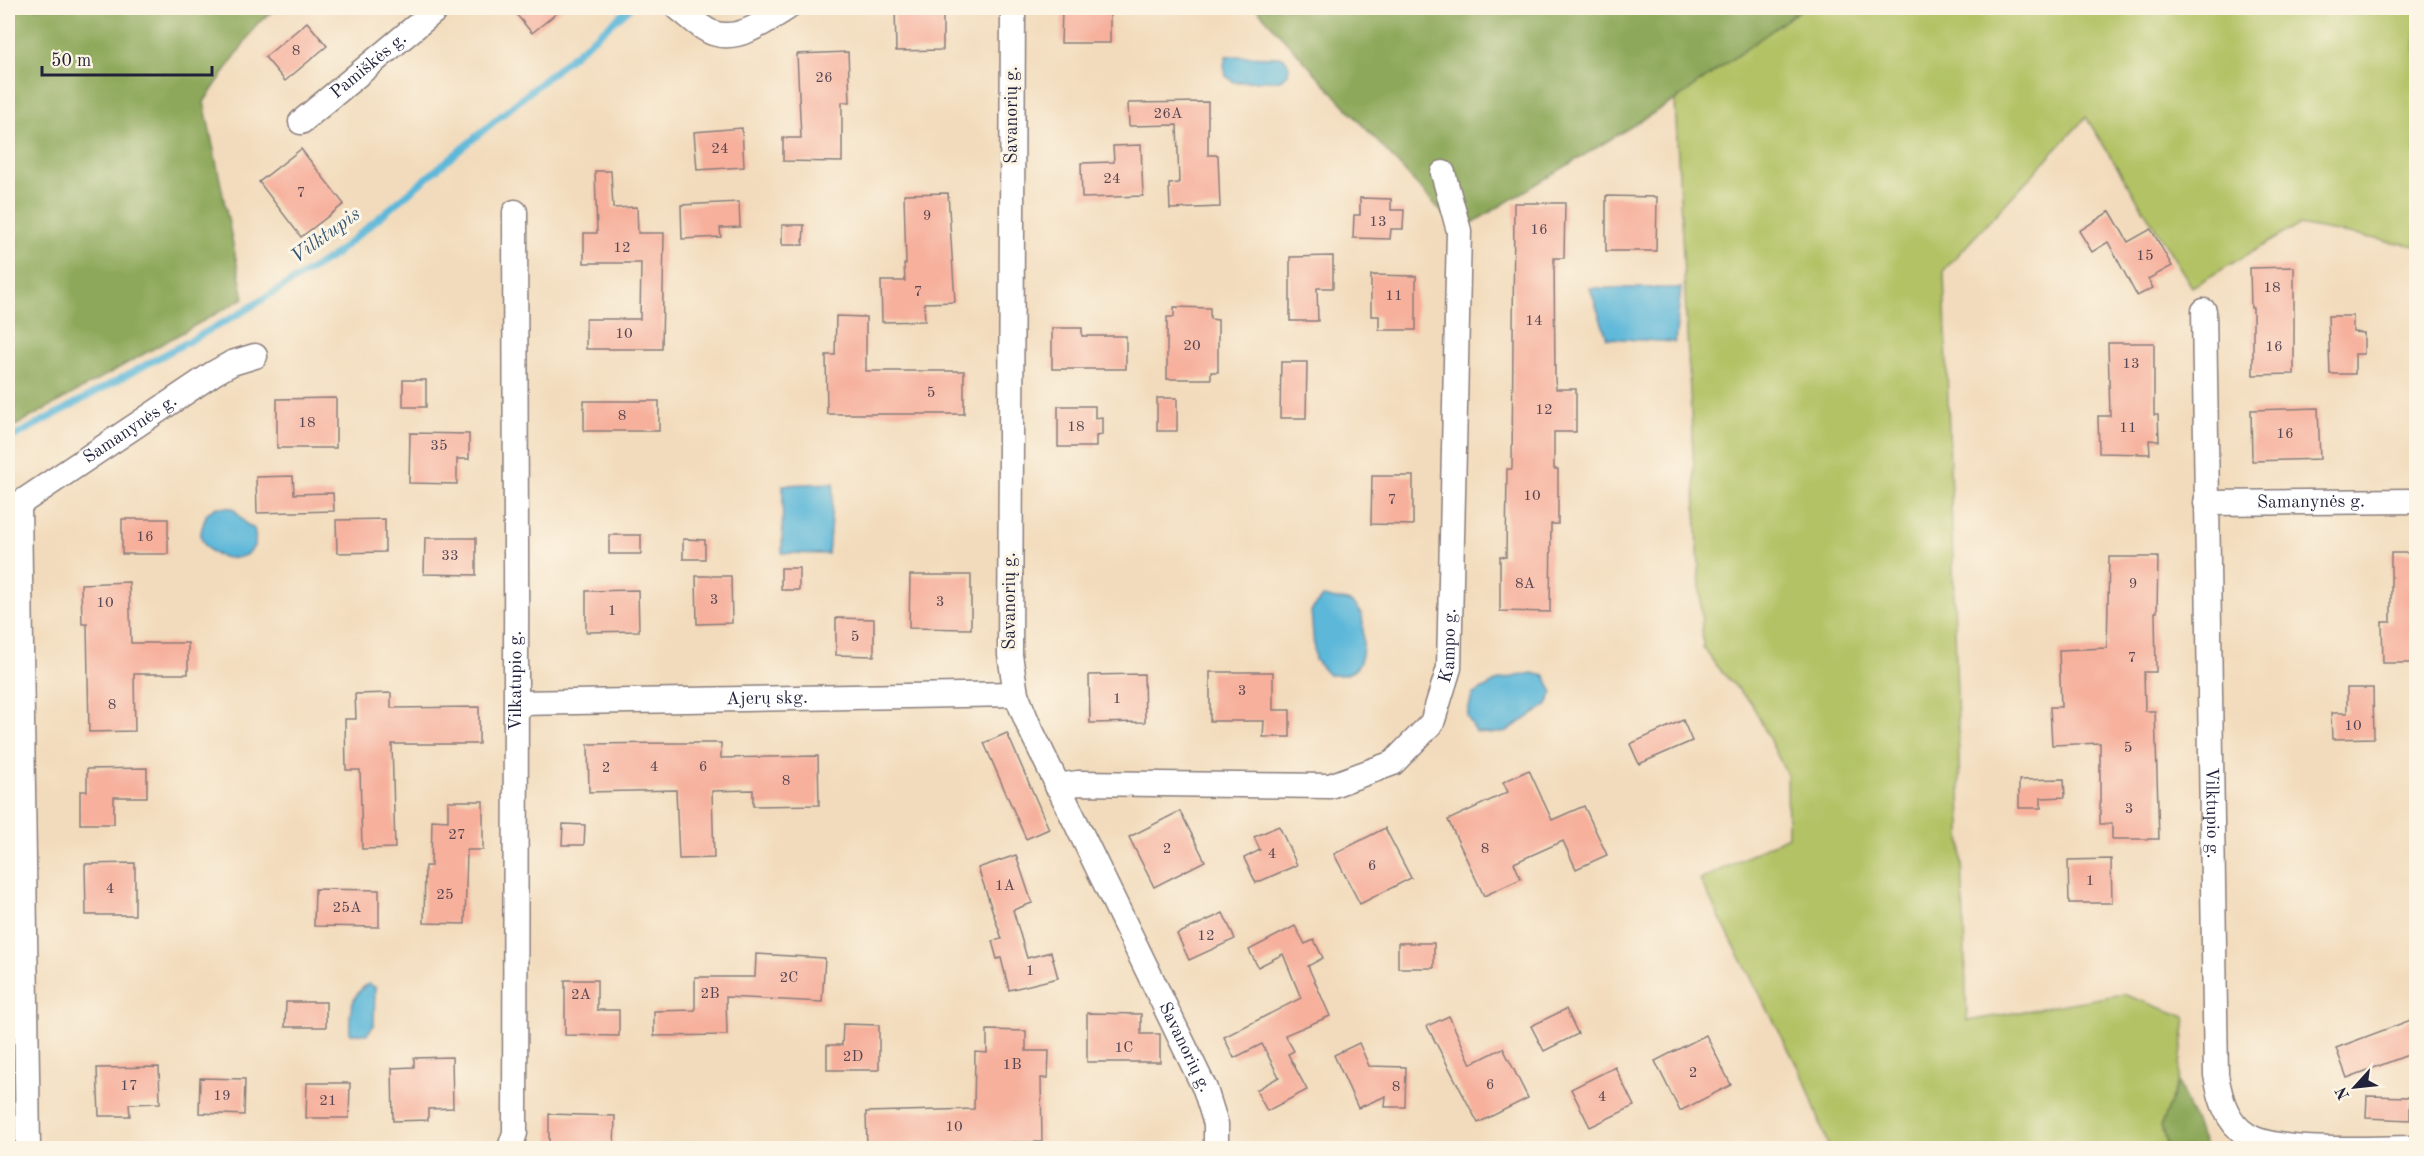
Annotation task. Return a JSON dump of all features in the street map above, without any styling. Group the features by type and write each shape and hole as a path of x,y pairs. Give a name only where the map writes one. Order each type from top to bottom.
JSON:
{"street":[{"name":"Pamiškės g.","path":"301,122 438,8"},
{"path":"678,8 711,33 729,36 755,27 788,8"},
{"name":"Savanorių g.","path":"1013,8 1010,655 1016,694 1057,786 1205,1089 1216,1124 1216,1149"},
{"name":"Kampo g.","path":"1057,786 1078,783 1330,786 1393,763 1432,723 1449,668 1459,231 1443,173"},
{"name":"Vilkatupio g.","path":"510,1149 515,1133 518,703 515,212"},
{"name":"Vilktupio g.","path":"2204,311 2216,1075 2220,1097 2230,1118 2246,1135 2267,1144 2294,1147 2416,1148"},
{"name":"Samanynės g.","path":"13,506 214,373 232,363 255,356"},
{"name":"Samanynės g.","path":"2206,504 2416,501"},
{"path":"13,506 28,1149"},
{"name":"Ajerų skg.","path":"518,703 1016,694"}],"green space":[{"path":"8,8 277,8 257,24 204,102 244,298 8,430"},
{"path":"1256,8 1803,8 1675,100 1459,231"},
{"path":"1803,8 2416,8 2416,246 2298,225 2192,287 2086,117 1944,270 1967,1021 2123,994 2186,1017 2178,1082 2161,1125 2167,1148 1829,1148 1805,1081 1700,880 1788,836 1787,775 1752,704 1717,667 1703,647 1675,100"},
{"path":"2178,1082 2206,1148 2167,1148 2161,1125"}],"water":[{"path":"1226,56 1283,57 1289,65 1288,74 1280,80 1234,82 1226,76 1224,66"},
{"path":"1590,288 1681,288 1675,342 1607,338"},
{"path":"834,483 828,554 782,553 783,485"},
{"path":"217,507 233,508 246,524 254,529 255,541 251,550 244,556 223,557 213,553 205,546 201,536 202,528 207,513"},
{"path":"1322,597 1351,602 1361,614 1363,644 1361,660 1358,666 1348,674 1329,675 1315,660 1311,611"},
{"path":"1532,673 1545,676 1553,693 1546,706 1507,731 1491,734 1476,732 1467,716 1472,695 1499,680"},
{"path":"368,984 375,987 374,1025 367,1034 350,1034 354,999 357,993"}],"building":[{"path":"511,8 563,8 532,33"},
{"path":"895,8 943,8 943,50 896,51"},
{"path":"1062,8 1110,8 1110,43 1061,43"},
{"path":"307,22 327,46 285,81 265,57"},
{"path":"848,52 850,102 842,102 842,162 783,161 783,138 801,138 797,54"},
{"path":"1208,102 1208,155 1218,155 1220,207 1170,209 1169,184 1179,183 1177,125 1129,126 1128,103"},
{"path":"742,128 744,167 697,170 694,132"},
{"path":"1141,145 1143,196 1082,198 1081,163 1114,162 1113,146"},
{"path":"301,149 344,204 301,237 259,182"},
{"path":"595,171 611,171 613,208 637,207 638,233 664,233 662,349 586,349 586,319 640,319 641,263 584,263 584,233 597,233"},
{"path":"948,193 955,302 924,303 925,321 882,322 881,281 905,281 904,194"},
{"path":"1606,196 1657,197 1656,251 1606,251"},
{"path":"1360,198 1391,199 1391,210 1404,210 1403,229 1391,229 1390,239 1353,238 1354,215 1360,215"},
{"path":"739,202 740,227 720,228 721,237 682,239 681,205"},
{"path":"1514,203 1565,203 1564,258 1554,258 1555,379 1556,389 1576,389 1576,432 1554,432 1554,469 1558,469 1558,524 1551,524 1550,612 1500,611 1500,556 1506,557 1507,469 1512,469"},
{"path":"2110,211 2128,242 2151,229 2172,266 2148,279 2153,288 2137,296 2108,242 2092,252 2079,231"},
{"path":"782,225 804,225 803,245 782,245"},
{"path":"1333,256 1333,288 1317,288 1318,321 1290,321 1290,257"},
{"path":"2294,267 2294,374 2253,375 2253,308 2251,308 2250,268"},
{"path":"1371,275 1416,276 1416,330 1379,330 1379,316 1371,316"},
{"path":"1174,307 1210,308 1210,319 1218,320 1218,372 1211,372 1211,379 1167,379 1167,317 1174,317"},
{"path":"836,316 866,317 866,371 964,371 964,414 827,414 826,355 835,355"},
{"path":"2328,316 2353,316 2353,332 2364,333 2364,354 2355,354 2355,374 2330,374"},
{"path":"1052,328 1082,328 1082,336 1126,336 1126,369 1052,369"},
{"path":"2108,343 2154,343 2154,415 2158,415 2159,441 2149,440 2150,454 2099,453 2098,416 2110,416"},
{"path":"1281,362 1307,362 1306,418 1280,418"},
{"path":"403,380 426,380 426,407 403,407"},
{"path":"336,398 336,448 277,448 277,399"},
{"path":"1157,398 1177,398 1177,431 1157,431"},
{"path":"584,401 659,401 659,431 584,431"},
{"path":"1058,406 1095,406 1095,418 1102,417 1102,435 1096,436 1096,447 1058,447"},
{"path":"2318,408 2320,459 2252,461 2251,410"},
{"path":"410,433 469,434 469,459 457,459 457,484 409,483"},
{"path":"293,476 294,494 333,493 334,511 257,513 256,477"},
{"path":"1372,476 1413,476 1413,525 1371,524"},
{"path":"122,519 168,519 168,554 122,554"},
{"path":"385,519 385,552 337,553 336,520"},
{"path":"609,535 641,535 641,554 609,554"},
{"path":"425,538 476,538 476,575 424,574"},
{"path":"683,539 705,540 705,559 683,559"},
{"path":"2391,553 2416,553 2416,663 2383,663 2382,622 2391,622"},
{"path":"2109,557 2158,557 2157,612 2155,612 2156,672 2144,672 2145,711 2155,711 2159,839 2112,839 2112,824 2100,824 2100,743 2052,745 2050,707 2061,707 2059,650 2107,648"},
{"path":"781,568 799,568 799,590 781,590"},
{"path":"910,575 971,575 971,629 909,628"},
{"path":"696,576 731,576 732,623 697,624"},
{"path":"129,582 131,643 188,643 188,674 134,674 135,731 89,732 87,624 82,624 81,584"},
{"path":"638,590 639,631 586,632 586,591"},
{"path":"836,618 874,619 874,656 836,655"},
{"path":"1210,672 1273,672 1273,710 1290,710 1290,737 1263,737 1264,721 1210,721"},
{"path":"1144,674 1145,722 1090,723 1089,675"},
{"path":"2347,688 2373,688 2374,738 2332,739 2331,713 2347,713"},
{"path":"391,693 391,708 479,707 479,744 392,744 395,848 362,849 360,770 346,770 345,719 356,719 355,694"},
{"path":"1683,720 1692,741 1639,764 1630,744"},
{"path":"1007,733 1049,829 1026,839 984,743"},
{"path":"721,743 721,758 818,756 819,805 753,806 753,790 712,791 714,858 679,859 676,790 589,792 588,744"},
{"path":"147,768 147,797 114,797 114,824 80,824 80,791 87,791 87,769"},
{"path":"1529,770 1552,820 1584,806 1607,855 1576,869 1563,841 1514,863 1521,879 1484,896 1448,820 1508,792 1503,782"},
{"path":"2064,779 2065,797 2041,798 2041,808 2019,808 2019,780"},
{"path":"448,801 483,801 483,850 467,850 465,924 424,923 425,866 431,866 432,820 448,821"},
{"path":"1180,811 1205,861 1154,887 1129,837"},
{"path":"563,824 585,825 584,845 562,845"},
{"path":"1279,826 1297,865 1256,883 1244,858 1260,850 1254,837"},
{"path":"1385,828 1411,878 1360,904 1334,854"},
{"path":"1016,855 1032,903 1013,910 1027,958 1051,952 1058,978 1009,990 1001,958 997,959 992,941 1002,939 978,868"},
{"path":"2111,859 2112,903 2069,903 2068,860"},
{"path":"135,863 135,915 86,915 85,864"},
{"path":"315,889 379,890 379,927 314,926"},
{"path":"1223,913 1235,939 1189,960 1177,934"},
{"path":"1295,926 1305,944 1314,940 1323,958 1308,966 1330,1016 1285,1035 1294,1051 1288,1054 1307,1090 1267,1111 1256,1090 1279,1077 1262,1044 1234,1058 1224,1037 1301,998 1283,954 1258,967 1249,950"},
{"path":"1398,943 1434,943 1434,968 1398,968"},
{"path":"756,954 825,958 822,1002 726,997 727,1035 654,1036 654,1011 695,1010 695,977 755,977"},
{"path":"565,980 597,980 597,1010 619,1010 619,1036 565,1035"},
{"path":"286,1002 326,1002 326,1027 285,1027"},
{"path":"1566,1009 1578,1034 1544,1051 1531,1026"},
{"path":"1087,1013 1141,1014 1141,1034 1160,1034 1160,1062 1087,1062"},
{"path":"1449,1016 1471,1064 1503,1048 1528,1098 1478,1123 1427,1026"},
{"path":"2416,1018 2416,1052 2347,1078 2336,1048"},
{"path":"843,1024 879,1025 879,1070 827,1070 827,1045 842,1045"},
{"path":"987,1030 1026,1031 1026,1051 1049,1051 1048,1078 1041,1078 1042,1142 1012,1142 1012,1149 867,1149 866,1112 974,1109 975,1052 987,1053"},
{"path":"1706,1035 1731,1085 1680,1111 1655,1061"},
{"path":"1359,1043 1369,1066 1406,1067 1405,1107 1385,1107 1386,1096 1358,1108 1334,1055"},
{"path":"452,1057 453,1108 428,1109 428,1120 393,1121 392,1068 414,1067 414,1058"},
{"path":"159,1067 160,1103 129,1104 130,1116 99,1116 97,1068"},
{"path":"1615,1067 1634,1106 1590,1127 1571,1089"},
{"path":"200,1078 245,1079 244,1115 199,1113"},
{"path":"307,1083 350,1083 349,1118 306,1118"},
{"path":"2367,1096 2410,1097 2410,1120 2366,1118"},
{"path":"549,1114 615,1116 614,1149 595,1149 596,1144 549,1143"}],"waterway":[{"name":"Vilktupis","path":"8,440 239,314 333,256 630,8"}]}
